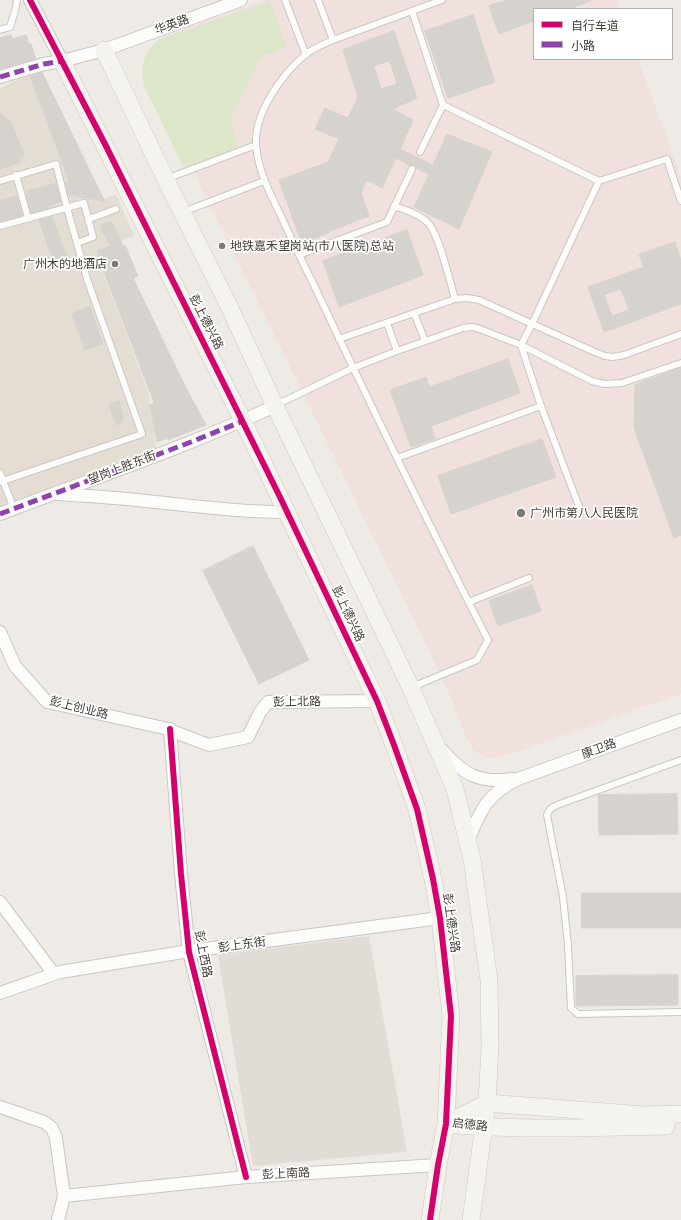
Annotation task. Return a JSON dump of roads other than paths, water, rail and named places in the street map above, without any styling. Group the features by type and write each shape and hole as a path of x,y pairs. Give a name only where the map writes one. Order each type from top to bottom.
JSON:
{"street":[{"path":"30,0 62,61"},
{"name":"华英路","path":"0,77 44,64 104,50 240,0"},
{"name":"彭上德兴路","path":"104,50 166,180 228,304 275,406 411,688 455,789 472,859 488,980 490,1047 487,1103 471,1220"},
{"name":"彭上德兴路","path":"62,61 243,421 377,701 417,809 433,879 440,918 451,1016 446,1124 430,1220"},
{"name":"望岗上胜东街","path":"0,514 243,421 275,406"},
{"path":"54,494 135,500 256,512 287,512"},
{"name":"彭上创业路","path":"0,632 14,666 47,702 170,729"},
{"name":"彭上北路","path":"170,729 209,745 248,737 260,712 268,702 377,701"},
{"name":"康卫路","path":"518,779 681,720"},
{"name":"彭上西路","path":"170,729 181,874 189,952 246,1177"},
{"path":"434,741 459,767 478,778 498,782 518,779"},
{"path":"468,840 478,818 492,795 507,784 518,779"},
{"path":"0,902 54,974"},
{"name":"彭上东街","path":"0,993 54,974 75,969 440,918"},
{"name":"启德路","path":"446,1124 487,1103 644,1115 681,1114"},
{"path":"0,1106 44,1122 52,1128 56,1138 64,1196 58,1220"},
{"name":"启德路","path":"446,1124 546,1129 681,1126"},
{"name":"彭上南路","path":"64,1196 246,1177 438,1165"}],"lane":[{"path":"0,30 10,27 17,0"},
{"path":"285,0 306,55"},
{"path":"318,0 333,40"},
{"path":"411,688 477,660 488,640 353,368 264,181 256,144 260,120 266,104 275,89 306,55 319,46 333,40 442,0"},
{"path":"412,11 443,105 420,152"},
{"path":"443,105 599,181 667,159 681,201"},
{"path":"166,180 256,144"},
{"path":"0,181 56,164 87,279 142,434 2,482"},
{"path":"299,255 387,222 412,169"},
{"path":"16,175 28,218"},
{"path":"182,212 264,181"},
{"path":"581,512 521,345 599,181"},
{"path":"0,226 84,203 93,237 77,243"},
{"path":"394,206 416,214 428,222 435,232 455,299"},
{"path":"89,219 116,209"},
{"path":"339,338 455,299 467,298 479,300 596,353 606,356 624,355 681,334"},
{"path":"414,313 425,341"},
{"path":"386,323 397,351"},
{"path":"275,406 353,368 425,341 463,328 472,327 521,345 592,381 604,384 614,385 622,383 681,363"},
{"path":"397,458 542,406"},
{"path":"0,473 2,482 14,509"},
{"path":"469,602 529,578"},
{"path":"681,760 557,805 550,809 547,814 563,897 568,945 571,1008 578,1014 681,1012"}],"place":[{"name":"地铁嘉禾望岗站(市八医院)总站","path":"222,246"},
{"name":"广州木的地酒店","path":"115,264"},
{"name":"广州市第八人民医院","path":"521,513"}]}
